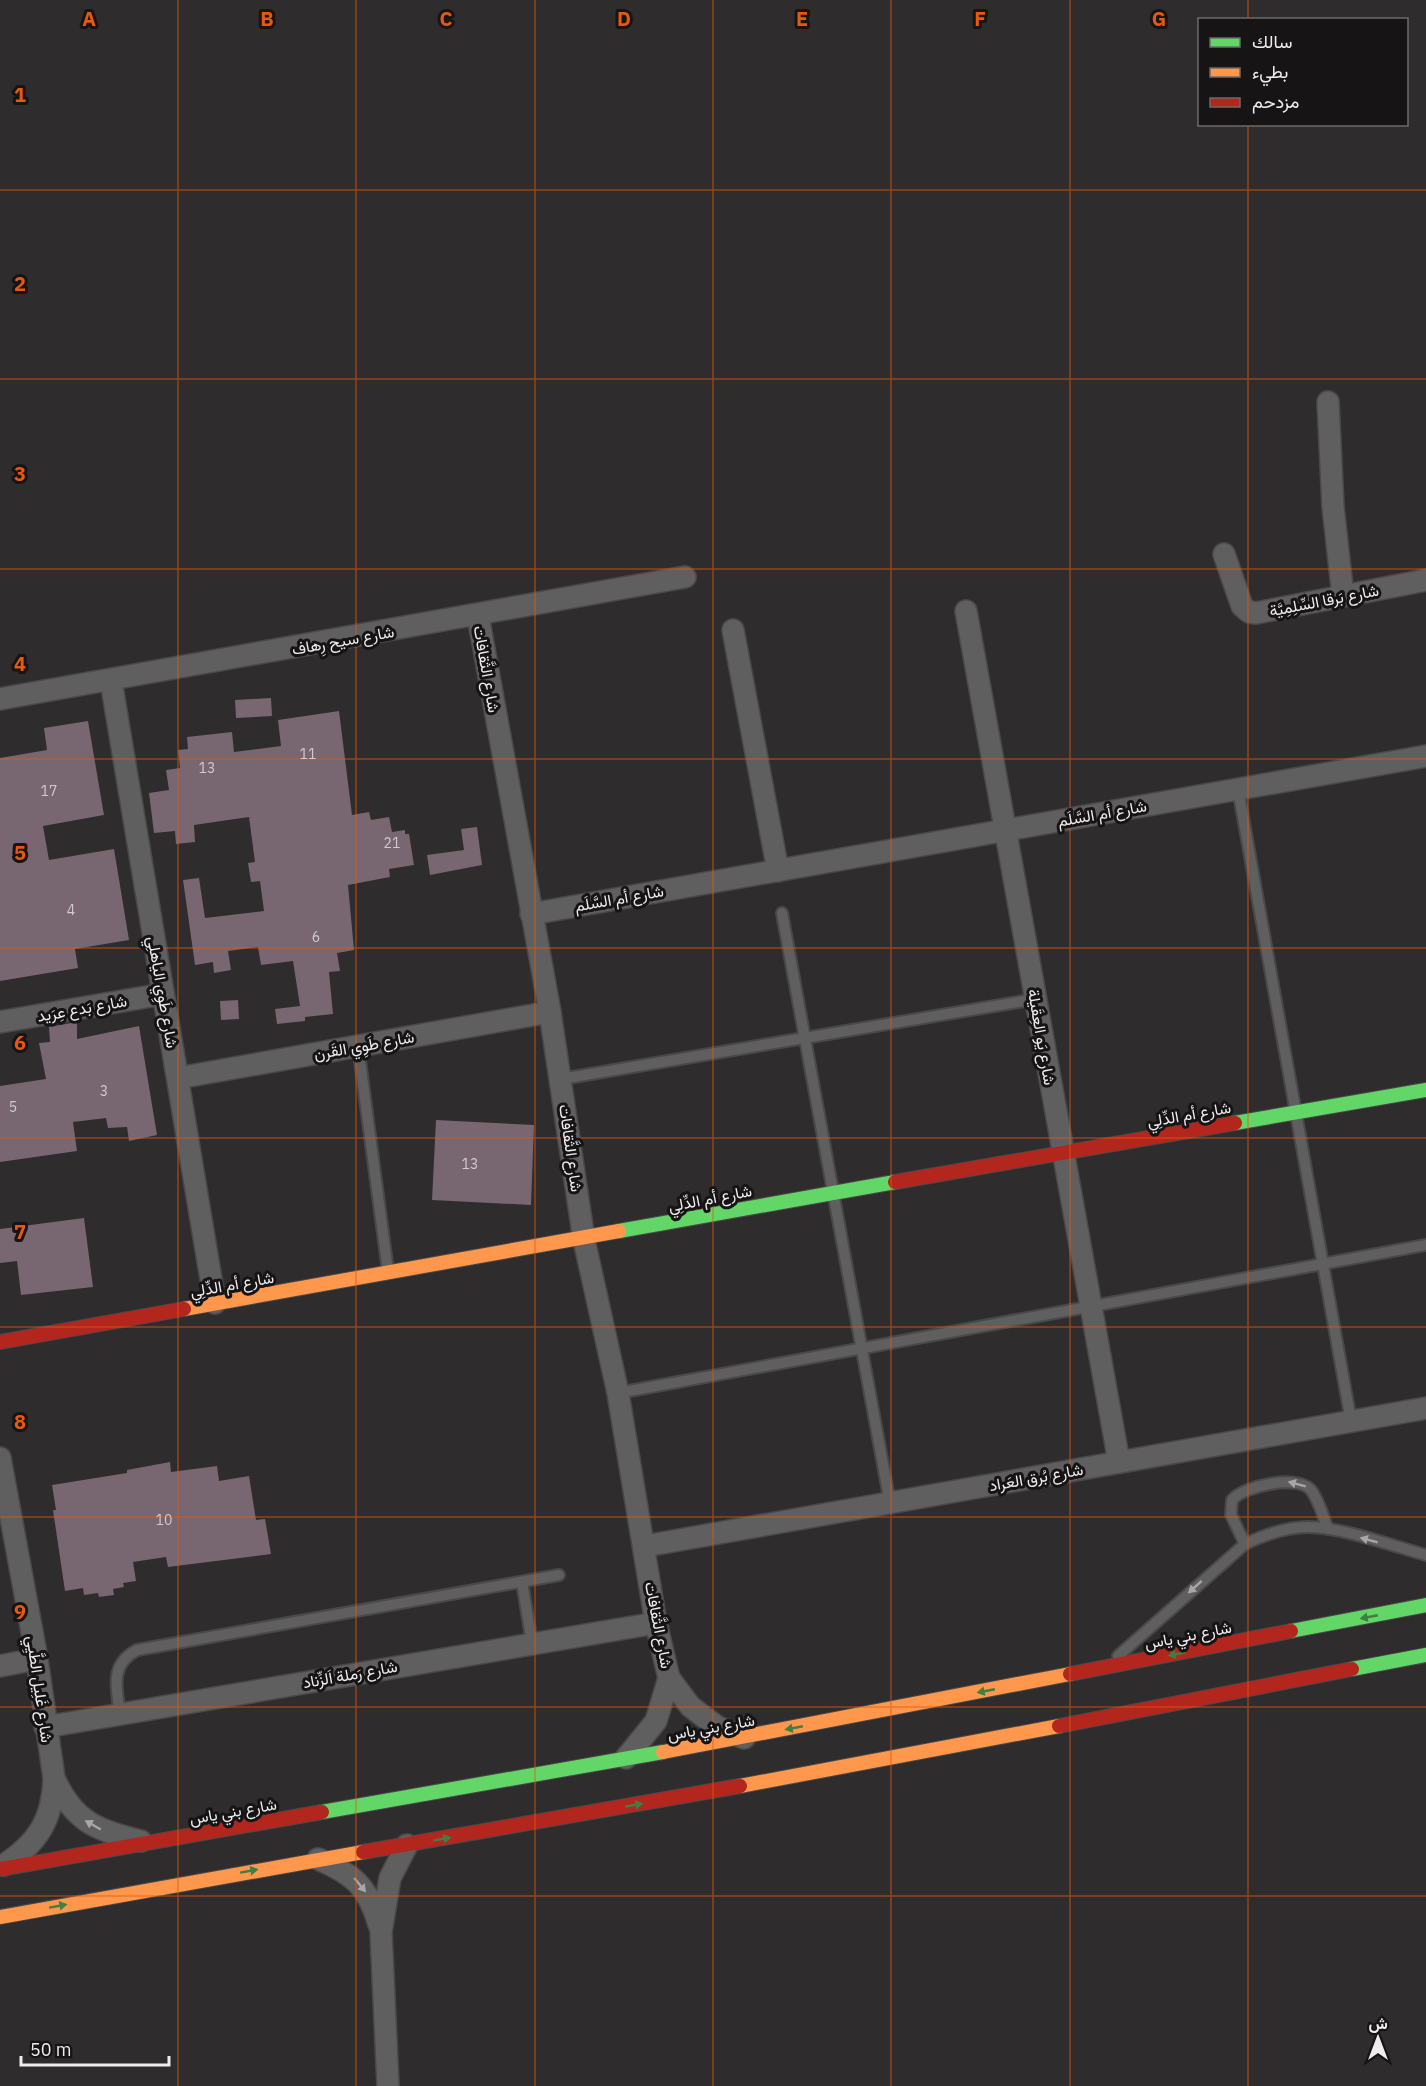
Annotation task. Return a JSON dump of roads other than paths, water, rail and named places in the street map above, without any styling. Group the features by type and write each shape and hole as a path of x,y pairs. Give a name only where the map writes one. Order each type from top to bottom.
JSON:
{"main road":[{"name":"شارع أم الدِّلِي","path":"0,1342 584,1239 833,1191 1426,1090"},
{"name":"شارع بني ياس","path":"0,1869 744,1738 1426,1605"},
{"path":"0,1917 317,1858 407,1845 758,1783 1426,1655"}],"street":[{"path":"1328,402 1333,507 1343,596"},
{"name":"شارع بَرقا السِّلِمِيَّة","path":"1224,554 1238,596 1249,612 1426,580"},
{"name":"شارع سيح رِهاف","path":"0,699 478,616 685,577"},
{"name":"شارع يَو العِقَيلة","path":"966,611 1119,1462"},
{"name":"شارع الثَّقافات","path":"478,616 550,1012 584,1239 618,1393 656,1623 669,1678 679,1693 704,1718 744,1738"},
{"path":"733,630 778,871"},
{"name":"شارع طَوِي الياهلِي","path":"111,681 215,1303"},
{"name":"شارع أم السَّلَم","path":"531,914 1426,756"},
{"name":"شارع بَدع عِرَيد","path":"0,1022 164,994"},
{"name":"شارع طَوِي القَرن","path":"178,1078 550,1012"},
{"name":"شارع بُرق العَراد","path":"645,1546 1426,1408"},
{"name":"شارع غَلِيل الطَّيِي","path":"0,1458 37,1659 54,1778 54,1797 44,1827 29,1847 0,1869"},
{"name":"شارع رَملة اَلزِّناد","path":"45,1727 656,1623"},
{"path":"0,1666 37,1659"},
{"name":"شارع الثَّقافات","path":"626,1758 656,1721 669,1678"},
{"name":"شارع غَلِيل الطَّيِي","path":"54,1778 61,1794 84,1820 99,1829 148,1843"},
{"path":"388,2086 381,1932 390,1878 407,1845"},
{"path":"317,1858 354,1878 368,1896 381,1932"}],"lane":[{"path":"1238,789 1351,1421"},
{"path":"782,913 890,1503"},
{"path":"561,1079 1036,999"},
{"path":"358,1046 388,1274"},
{"path":"618,1393 1426,1245"},
{"path":"1245,1544 1231,1515 1232,1500 1243,1491 1286,1481 1304,1484 1311,1490 1328,1529"},
{"path":"1105,1668 1245,1544 1282,1530 1308,1527 1328,1529 1426,1555"},
{"path":"120,1713 117,1670 122,1661 137,1650 559,1575"},
{"path":"522,1582 532,1643"}]}
